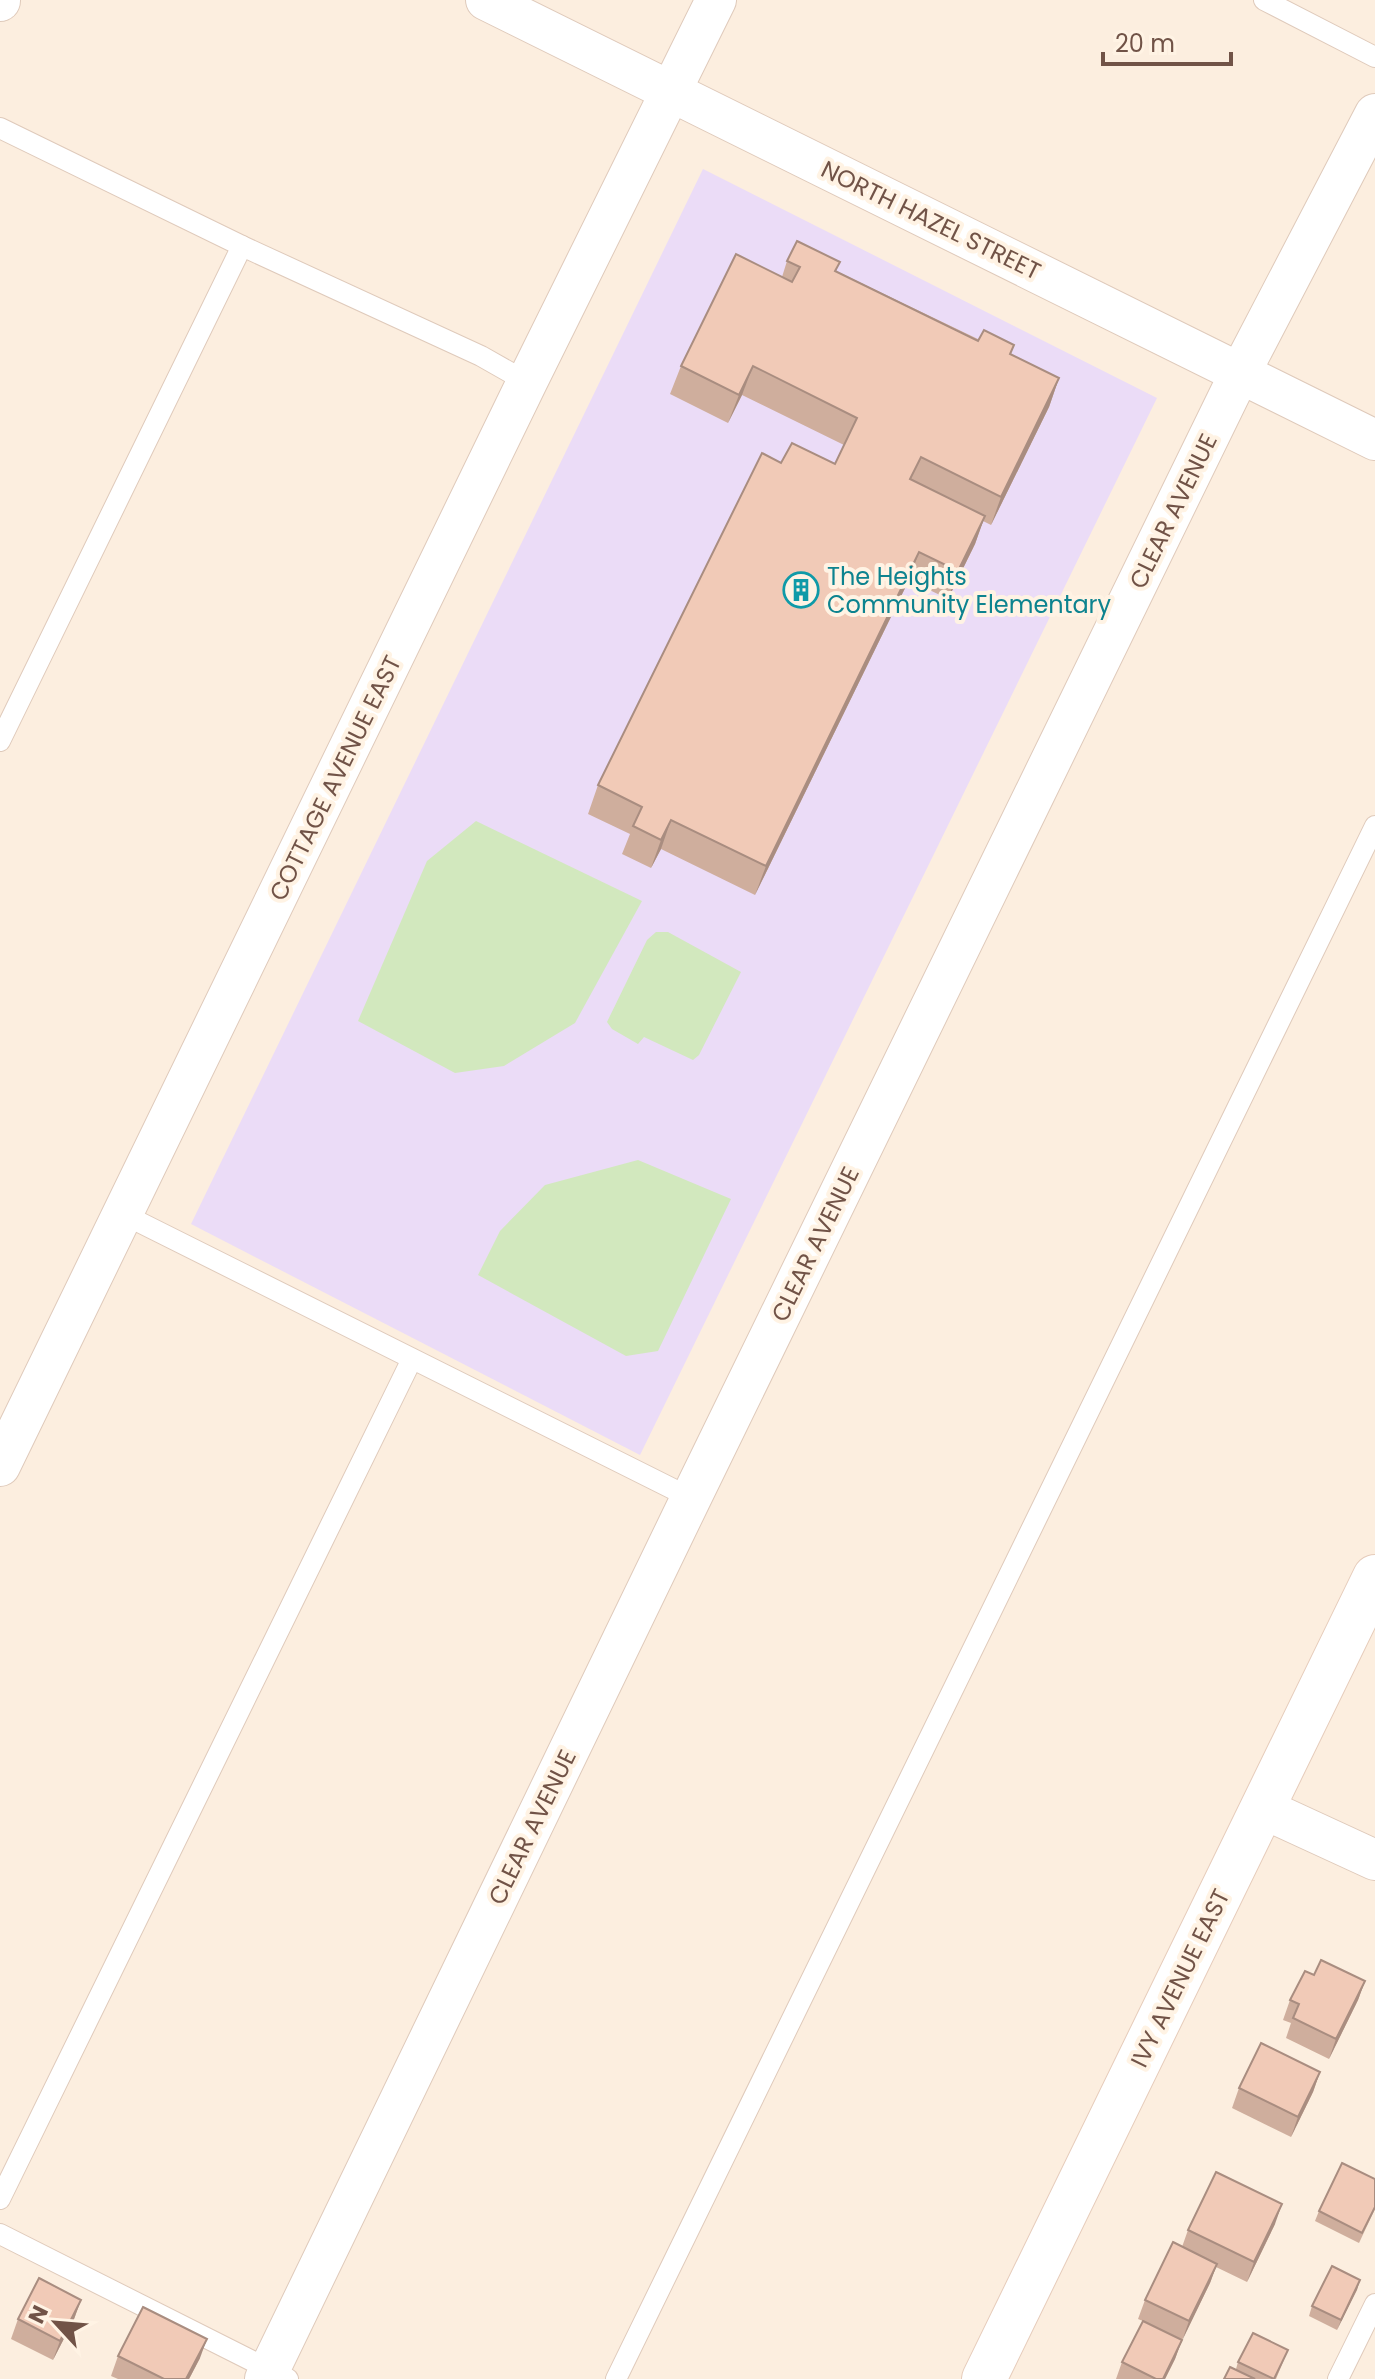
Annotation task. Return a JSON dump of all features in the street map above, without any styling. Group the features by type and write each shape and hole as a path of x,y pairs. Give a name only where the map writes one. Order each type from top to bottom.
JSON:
{"street":[{"name":"NORTH HAZEL STREET","path":"486,0 1375,440"},
{"name":"COTTAGE AVENUE EAST","path":"0,1466 716,0"},
{"name":"CLEAR AVENUE","path":"274,2376 691,1498 1240,373 1375,114"},
{"name":"IVY AVENUE EAST","path":"984,2379 1375,1577"},
{"path":"1262,1808 1375,1860"}],"lane":[{"path":"1264,0 1375,57"},
{"path":"0,128 242,246 481,356 527,382"},
{"path":"0,741 242,246"},
{"path":"616,2379 1375,826"},
{"path":"123,1214 691,1498"},
{"path":"0,2199 412,1359"},
{"path":"0,2234 274,2376"},
{"path":"1338,2379 1375,2304"}],"shaded area":[{"path":"703,169 1157,398 640,1455 191,1224"}],"green space":[{"path":"476,821 642,901 575,1023 504,1066 455,1073 358,1021 427,861"},
{"path":"656,932 668,932 741,972 699,1055 693,1060 644,1037 638,1044 612,1029 607,1022 647,940"},
{"path":"638,1160 731,1199 658,1351 626,1356 478,1275 500,1231 545,1185"}],"building":[{"name":"The Heights Community Elementary","path":"797,241 840,262 835,271 978,341 984,330 1014,345 1010,354 1059,378 1001,497 921,457 910,479 985,516 958,571 919,552 766,866 671,820 661,840 633,826 642,807 598,785 762,453 781,463 792,443 835,464 857,418 753,366 739,395 681,366 736,254 792,282 800,267 787,261"},
{"path":"1321,1960 1365,1981 1336,2039 1293,2018 1299,2004 1290,2000 1305,1971 1314,1975"},
{"path":"1261,2043 1320,2072 1298,2117 1239,2088"},
{"path":"1342,2163 1375,2179 1375,2207 1362,2233 1319,2211"},
{"path":"1216,2172 1282,2204 1254,2262 1188,2230"},
{"path":"1173,2242 1217,2264 1189,2321 1145,2300"},
{"path":"1332,2266 1360,2280 1341,2320 1312,2306"},
{"path":"39,2278 81,2300 60,2341 18,2319"},
{"path":"143,2307 207,2339 186,2379 164,2379 118,2356"},
{"path":"1143,2321 1182,2340 1163,2379 1156,2379 1122,2362"},
{"path":"1253,2333 1288,2350 1274,2379 1238,2362"},
{"path":"1230,2367 1255,2379 1224,2379"}],"place":[{"name":"The Heights Community Elementary","path":"801,590"}]}
